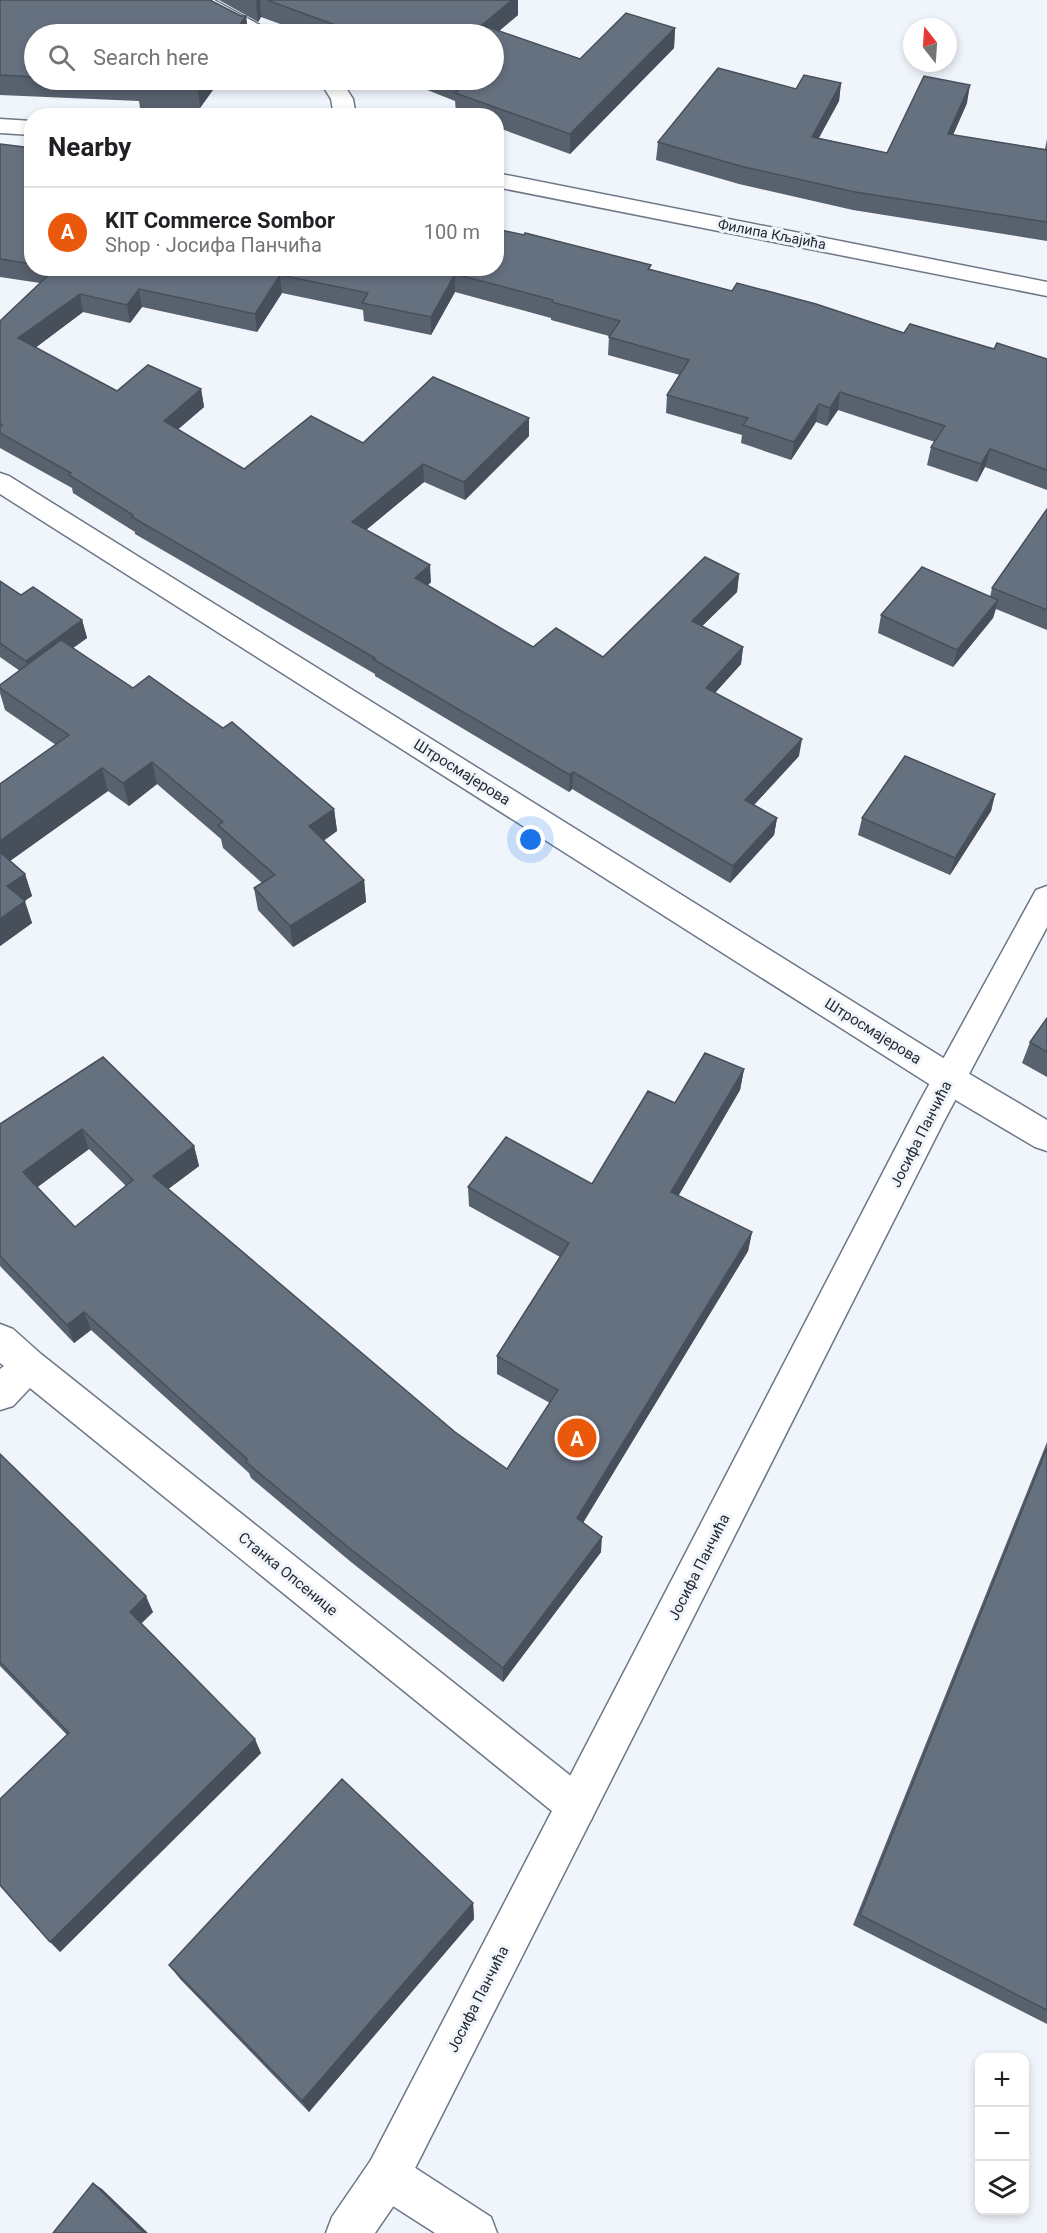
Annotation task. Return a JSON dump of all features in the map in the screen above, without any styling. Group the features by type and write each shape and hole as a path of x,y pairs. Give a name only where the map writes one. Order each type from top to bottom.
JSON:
{"street":[{"path":"198,0 241,24"},
{"path":"336,90 342,99 344,108"},
{"path":"0,126 24,128"},
{"name":"Филипа Кљајића","path":"504,182 1047,289"},
{"name":"Штросмајерова","path":"0,482 949,1079 1047,1137"},
{"name":"Јосифа Панчића","path":"348,2233 387,2176 949,1079 1047,898"},
{"name":"Станка Опсенице","path":"0,1340 28,1365 577,1806"},
{"path":"0,1394 28,1365"},
{"path":"387,2176 475,2233"}],"building":[{"path":"0,0 210,0 241,16 246,16 241,24 24,24 24,76 0,75"},
{"path":"267,0 512,0 483,24 333,24"},
{"path":"626,13 675,28 570,134 504,110 504,108 497,108 455,93 458,90 504,90 504,33 580,59"},
{"path":"718,68 796,89 804,75 841,83 812,137 887,153 924,76 970,85 948,134 1047,150 1047,222 855,192 740,166 658,142"},
{"path":"0,144 24,147 24,263 0,259"},
{"path":"504,231 524,235 525,233 651,265 648,269 732,291 737,283 816,304 904,333 910,324 994,349 997,343 1047,359 1047,470 990,449 981,464 931,447 945,426 840,392 830,408 819,404 794,442 743,425 748,418 667,395 689,360 609,337 620,321 552,302 553,300 463,276 504,276"},
{"path":"48,276 279,276 255,314 139,289 127,305 80,294 18,338 117,391 148,365 201,389 164,421 244,469 311,416 363,443 433,377 529,418 464,482 423,464 352,522 430,565 415,578 533,647 556,628 603,657 705,557 739,574 692,621 743,647 706,688 802,739 745,800 777,818 733,866 573,772 570,775 373,659 375,658 132,517 133,515 69,475 71,473 0,433 2,425 0,423 0,321"},
{"path":"285,276 454,276 431,317 362,303 368,293"},
{"path":"1047,509 1047,610 992,588"},
{"path":"922,567 998,600 957,650 881,615"},
{"path":"0,581 21,595 33,587 82,620 26,661 0,643"},
{"path":"61,640 133,688 149,676 223,728 232,722 334,809 309,826 364,880 290,926 254,888 275,875 218,825 223,822 152,762 123,783 102,768 0,841 0,784 69,735 0,688 0,685"},
{"path":"905,756 995,794 955,858 862,818"},
{"path":"0,852 25,874 7,886 25,901 0,919"},
{"path":"1047,1018 1047,1052 1030,1042"},
{"path":"705,1053 744,1069 671,1192 752,1232 577,1518 602,1537 503,1668 348,1547 246,1462 247,1459 84,1312 67,1325 0,1256 0,1124 103,1057 194,1146 153,1176 455,1432 507,1469 558,1390 497,1356 569,1243 468,1187 506,1137 592,1184 648,1091 675,1103","holes":["82,1129 133,1180 75,1227 23,1172"]},
{"path":"1047,1448 1047,2010 860,1915"},
{"path":"0,1454 146,1596 130,1612 255,1739 50,1942 0,1885 0,1799 69,1733 0,1662"},
{"path":"342,1779 473,1903 302,2101 169,1965"},
{"path":"93,2183 144,2233 53,2233"}],"place":[{"name":"KIT Commerce Sombor","path":"577,1438"}]}
